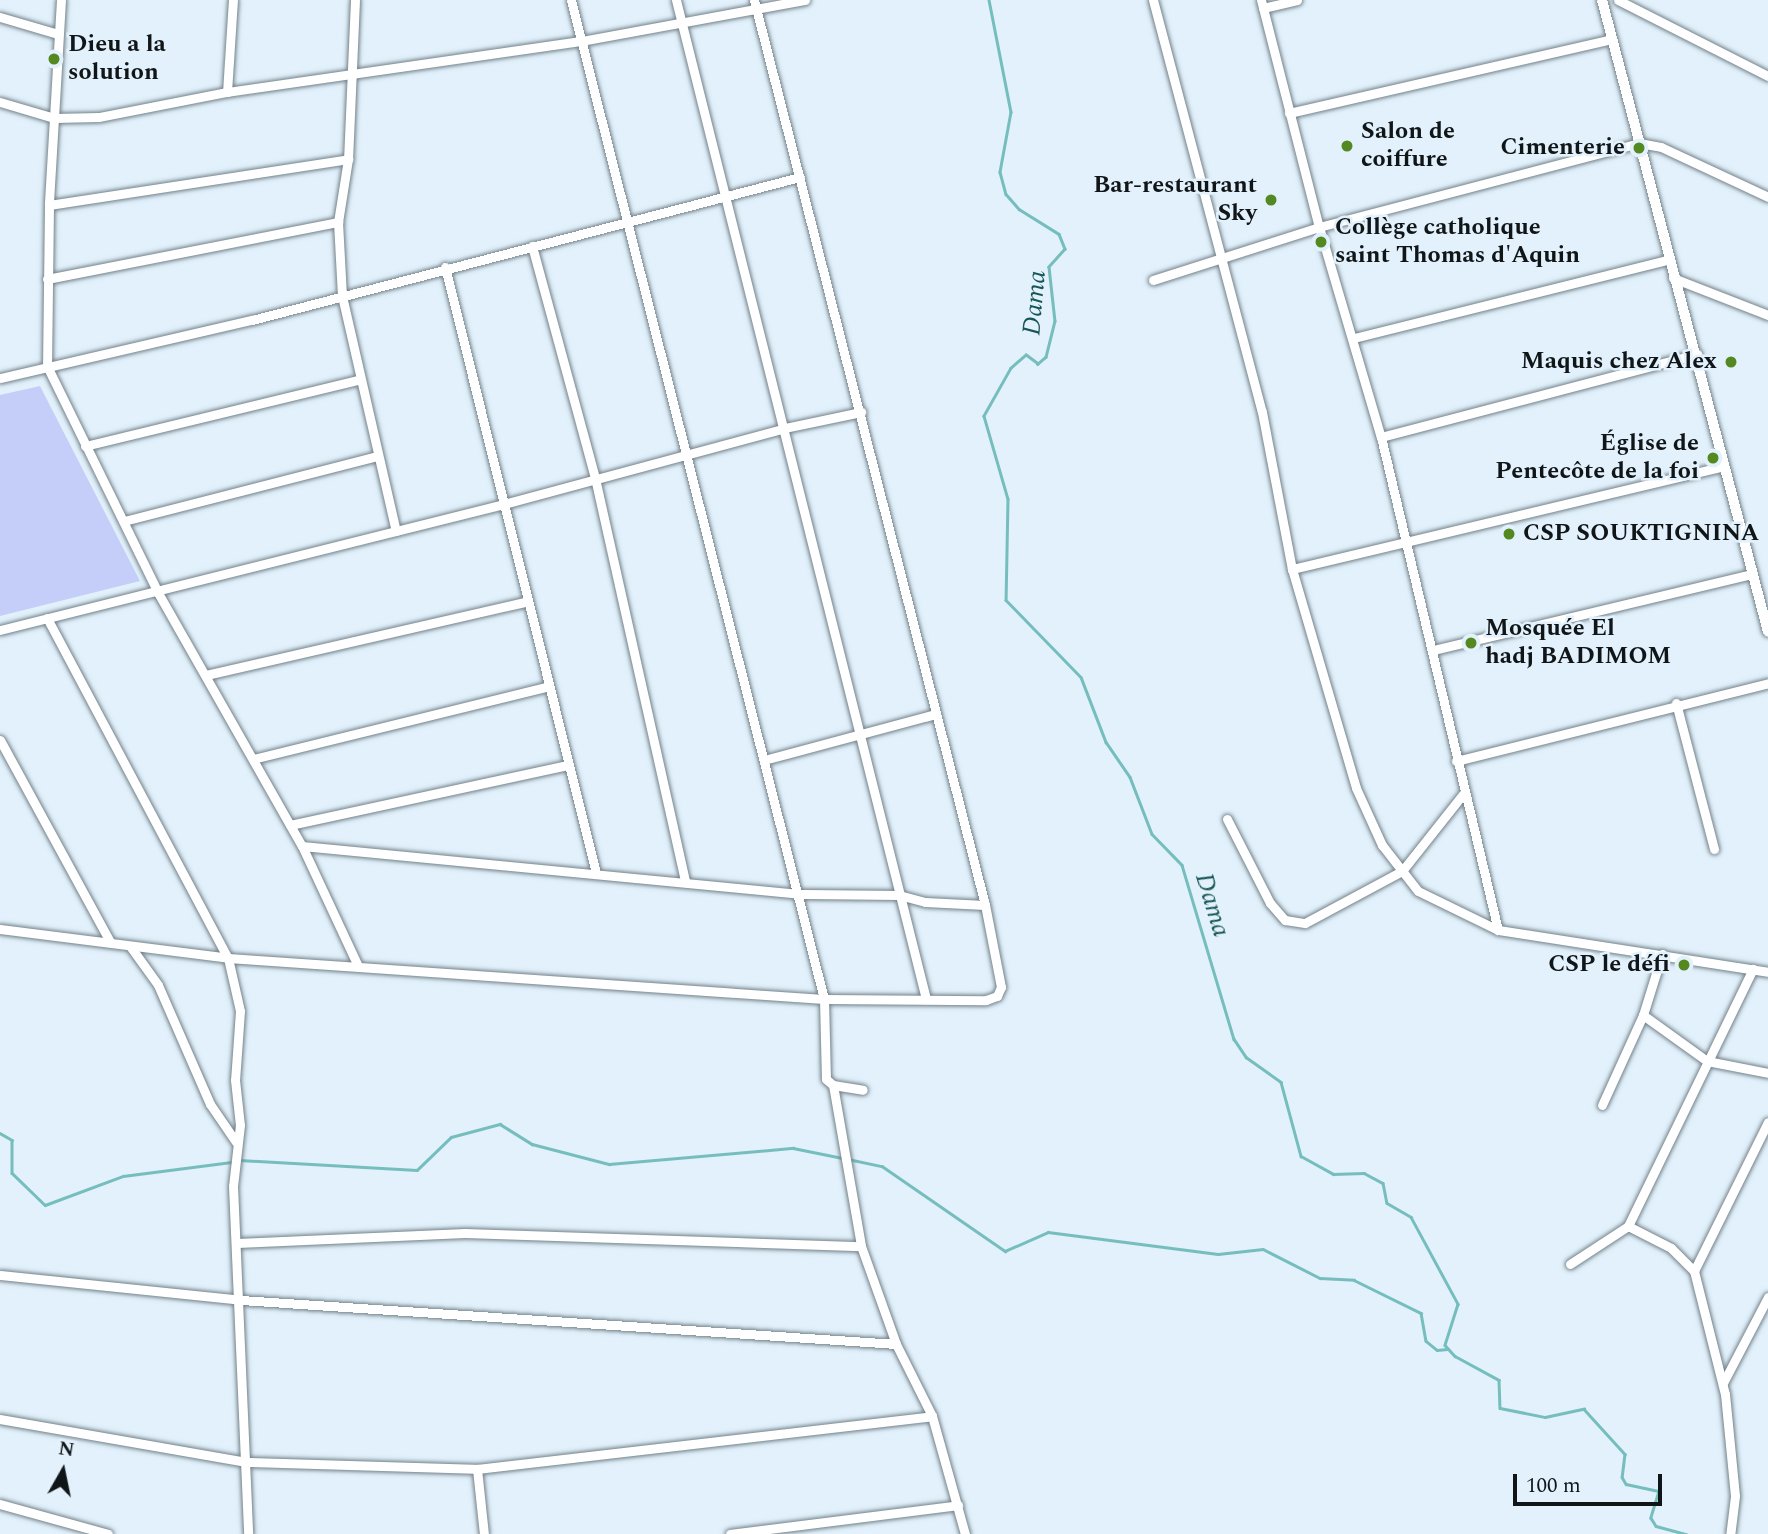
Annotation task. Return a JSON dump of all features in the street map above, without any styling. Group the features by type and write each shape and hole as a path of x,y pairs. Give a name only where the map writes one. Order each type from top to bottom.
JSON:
{"street":[{"path":"61,0 49,205 47,366 157,591 302,846 358,965"},
{"path":"227,92 233,0"},
{"path":"355,0 348,159 338,222 342,296 358,380 396,531"},
{"path":"571,0 824,999 824,1066 833,1085 861,1246 896,1343 932,1416 965,1534"},
{"path":"676,0 926,999"},
{"path":"0,102 54,118 135,111 227,92 581,41 756,5 805,0"},
{"path":"1153,0 1219,258 1262,412 1292,569 1356,788 1374,832 1418,891 1498,930 1768,972"},
{"path":"1297,0 1262,4 1319,227 1354,338 1381,437 1433,650 1463,794 1498,930"},
{"path":"1602,0 1668,260 1697,354 1723,466 1768,632"},
{"path":"1618,0 1768,76"},
{"path":"0,929 228,958 824,999 986,1000 997,996 1001,987 985,905 756,5"},
{"path":"0,17 58,34"},
{"path":"1289,113 1612,39"},
{"path":"1153,280 1319,227 1639,143 1661,146 1768,197"},
{"path":"49,205 348,159"},
{"path":"0,378 342,296 445,267 800,177"},
{"path":"47,279 338,222"},
{"path":"532,246 595,478 685,882"},
{"path":"1354,338 1668,260"},
{"path":"445,267 525,601 596,873"},
{"path":"1673,278 1768,315"},
{"path":"1381,437 1697,354"},
{"path":"85,446 358,380"},
{"path":"0,630 504,505 785,428 861,412"},
{"path":"124,521 377,456"},
{"path":"1292,569 1723,466"},
{"path":"1433,650 1751,574"},
{"path":"206,675 525,601"},
{"path":"47,618 228,958 240,1011 233,1186 241,1300 248,1534"},
{"path":"1456,761 1768,683"},
{"path":"253,759 547,687"},
{"path":"1676,704 1714,849"},
{"path":"764,760 936,715"},
{"path":"0,740 110,943"},
{"path":"290,825 568,765"},
{"path":"1227,819 1270,903 1285,920 1305,923 1402,871 1463,794"},
{"path":"302,846 502,868 596,873 797,894 899,895 925,902 985,905"},
{"path":"130,946 158,985 209,1104 236,1142"},
{"path":"1602,1105 1643,1015 1662,954"},
{"path":"1570,1264 1628,1226 1753,969"},
{"path":"1643,1015 1707,1061 1768,1073"},
{"path":"833,1085 863,1090"},
{"path":"1694,1271 1768,1122"},
{"path":"1628,1226 1671,1248 1694,1271 1723,1382 1735,1485 1730,1534"},
{"path":"237,1243 465,1233 861,1246"},
{"path":"0,1275 241,1300 896,1343"},
{"path":"1723,1382 1768,1297"},
{"path":"0,1419 246,1462 477,1469 932,1416"},
{"path":"477,1469 484,1534"},
{"path":"0,1504 108,1534"},
{"path":"730,1534 958,1505"}],"shaded area":[{"path":"40,386 140,581 0,616 0,395"}],"waterway":[{"name":"Dama","path":"989,0 1011,112 1000,172 1006,194 1019,209 1059,234 1065,249 1049,267 1055,321 1046,357 1038,364 1026,355 1011,368 984,416 1008,499 1006,600 1081,677 1106,742 1130,777 1152,834 1182,865 1234,1039 1246,1057 1281,1082 1301,1156 1333,1174 1364,1173 1383,1183 1387,1203 1411,1217 1458,1304 1445,1345 1455,1356 1499,1380 1500,1408 1545,1417 1584,1409 1625,1454 1622,1477 1626,1484 1659,1491 1651,1518 1656,1526 1686,1534"},
{"path":"240,1160 417,1170 451,1137 500,1124 532,1144 609,1164 793,1148 842,1158"},
{"path":"0,1133 12,1140 12,1173 45,1205 123,1176 233,1162"},
{"path":"848,1159 882,1166 1005,1251 1048,1232 1218,1254 1263,1249 1320,1278 1354,1280 1421,1313 1426,1341 1437,1350 1447,1349"}],"place":[{"name":"Dieu a la solution","path":"54,59"},
{"name":"Salon de coiffure","path":"1347,146"},
{"name":"Cimenterie","path":"1639,148"},
{"name":"Bar-restaurant Sky","path":"1271,200"},
{"name":"Collège catholique saint Thomas d'Aquin","path":"1321,242"},
{"name":"Maquis chez Alex","path":"1731,362"},
{"name":"Église de Pentecôte de la foi","path":"1713,458"},
{"name":"CSP SOUKTIGNINA","path":"1509,534"},
{"name":"Mosquée El hadj BADIMOM","path":"1471,643"},
{"name":"CSP le défi","path":"1684,965"}]}
